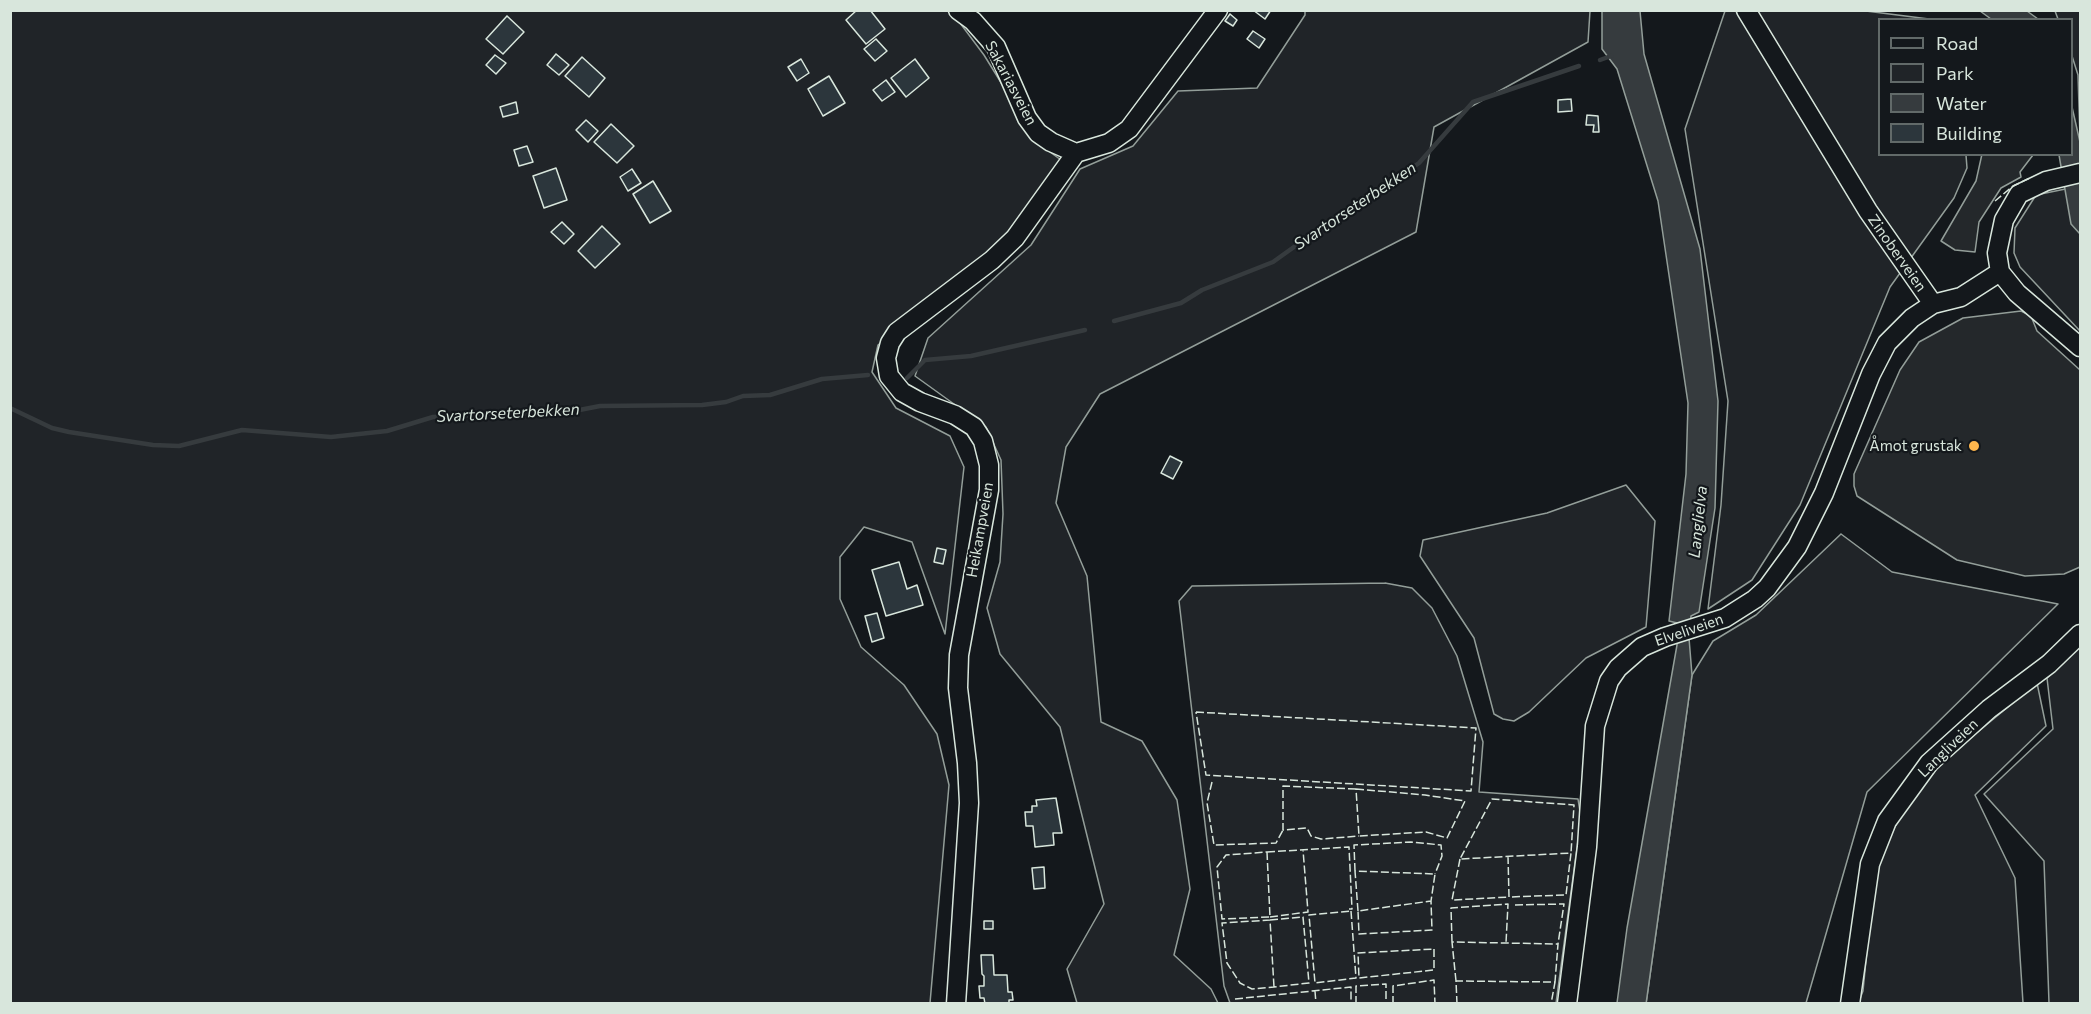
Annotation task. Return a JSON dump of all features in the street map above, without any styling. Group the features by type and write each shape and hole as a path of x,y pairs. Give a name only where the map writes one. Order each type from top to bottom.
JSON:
{"street":[{"name":"Sakariasveien","path":"958,10 973,21 996,47 1028,118 1038,133 1056,146 1076,153"},
{"path":"1076,153 1109,143 1129,129 1218,10"},
{"name":"Zinoberveien","path":"1746,10 1868,211 1933,304 1961,297 2000,272"},
{"name":"Heikampveien","path":"956,1004 969,803 967,763 958,688 959,655 989,490 989,465 984,441 974,427 955,415 920,402 902,392 889,376 886,358 897,332 992,260 1015,238 1076,153"},
{"path":"2080,173 2046,181 2019,194 2010,206 1999,238 1997,253 2000,272 2017,293 2080,347"},
{"name":"Elveliveien","path":"1567,1004 1587,847 1595,726 1609,681 1629,657 1642,647 1725,618 1755,599 1780,573 1797,547 1827,486 1877,359 1899,329 1933,304"},
{"name":"Langliveien","path":"1850,1004 1870,864 1887,820 1929,763 1989,709 2049,664 2080,634"}],"green space":[{"path":"946,10 954,15 984,55 1039,144 1061,160 996,248 878,345 872,372 896,408 950,436 964,467 945,634 912,542 864,527 840,557 840,599 861,647 904,685 937,734 949,785 930,1003 11,1003 10,11"},
{"path":"1858,10 1921,18 1878,18 1878,156 1966,156 1967,168 1954,198 1890,287 1800,505 1752,580 1708,609 1721,505 1728,401 1685,129 1725,11"},
{"path":"1305,11 1590,11 1588,42 1434,127 1416,232 1100,394 1066,447 1056,503 1087,576 1101,722 1142,741 1177,800 1190,889 1174,955 1211,989 1218,1003 1077,1003 1067,969 1104,904 1060,727 1000,654 987,608 1000,562 1003,514 1001,460 986,427 915,376 928,338 1031,245 1080,169 1133,146 1178,91 1257,88 1305,15"},
{"path":"2055,11 2080,11 2080,138 2078,75 2073,59 2073,18 2058,18"},
{"path":"2080,186 2080,331 2020,267 2014,253 2015,228 2036,195"},
{"path":"1626,485 1655,521 1646,627 1586,658 1529,712 1514,721 1503,719 1494,714 1474,638 1420,556 1423,540 1547,513"},
{"path":"1841,534 1892,572 2058,604 1867,792 1806,1003 1646,1004 1692,675 1713,641 1756,615"},
{"path":"1385,583 1412,588 1432,608 1457,656 1483,742 1479,792 1578,799 1581,818 1556,1003 1230,1003 1224,986 1179,601 1192,586"},
{"path":"2080,645 2080,1003 2049,1003 2044,861 1984,794 2053,729 2047,678"},
{"path":"2037,683 2046,726 1975,795 2015,878 2023,1003 1858,1004 1863,991 1872,898 1882,851 1906,806 1945,759"}],"shaded area":[{"path":"1982,156 2032,156 2020,172 2021,177 2001,188 1979,222 1975,252 1955,250 1941,241 1976,181"},
{"name":"Åmot grustak","path":"2021,311 2031,316 2037,331 2080,370 2080,567 2064,574 2025,576 1957,560 1857,496 1854,486 1854,474 1900,370 1919,342 1963,318"}],"water":[{"name":"Langlielva","path":"1602,11 1640,11 1644,54 1700,249 1718,401 1715,508 1699,612 1691,616 1689,638 1692,675 1646,1004 1617,1003 1627,928 1677,645 1677,623 1669,621 1686,474 1688,403 1658,201 1617,69 1602,49"},
{"path":"1980,11 2027,11 2037,18 1990,18"},
{"path":"2073,111 2080,142 2080,234 2071,224 2059,156 2073,156"}],"building":[{"path":"857,10 870,10 885,29 866,44 846,20"},
{"path":"1253,10 1271,10 1265,19"},
{"path":"1230,14 1237,20 1233,26 1225,21"},
{"path":"507,16 524,32 503,54 486,39"},
{"path":"1253,31 1265,39 1259,48 1247,39"},
{"path":"876,39 887,51 875,61 864,49"},
{"path":"556,54 569,65 559,75 547,65"},
{"path":"495,55 506,63 496,74 486,65"},
{"path":"582,57 605,78 589,97 565,76"},
{"path":"801,59 809,73 797,81 788,67"},
{"path":"915,59 929,78 906,97 891,78"},
{"path":"829,76 845,103 823,116 808,89"},
{"path":"886,80 895,92 882,101 873,90"},
{"path":"1571,99 1572,111 1558,112 1558,100"},
{"path":"516,102 518,113 503,117 500,107"},
{"path":"1587,115 1598,116 1599,132 1593,132 1594,125 1586,125"},
{"path":"586,120 598,131 588,142 576,130"},
{"path":"611,124 634,146 617,163 594,142"},
{"path":"527,146 533,162 519,166 514,150"},
{"path":"556,168 567,200 544,208 533,176"},
{"path":"632,169 641,183 628,191 620,177"},
{"path":"653,181 671,211 650,223 633,194"},
{"path":"562,222 574,234 564,244 551,232"},
{"path":"602,226 620,244 595,268 578,251"},
{"path":"1170,456 1182,462 1173,479 1161,473"},
{"path":"937,548 946,550 943,564 934,562"},
{"path":"899,562 907,589 917,585 923,605 886,616 872,570"},
{"path":"877,613 884,638 872,642 865,616"},
{"path":"1056,798 1062,833 1053,833 1054,845 1035,847 1033,826 1026,826 1025,812 1032,812 1032,806 1037,806 1036,800"},
{"path":"1044,867 1045,888 1034,889 1032,868"},
{"path":"984,921 993,921 993,929 984,929"},
{"path":"981,955 993,955 994,975 1007,975 1008,992 1012,992 1013,1000 1009,1000 1009,1004 985,1004 984,998 980,998 979,986 984,986"}],"waterway":[{"name":"Svartorseterbekken","path":"1600,60 1611,56"},
{"name":"Svartorseterbekken","path":"1114,321 1181,303 1202,290 1273,262 1361,199 1389,184 1419,163 1473,102 1579,66"},
{"name":"Svartorseterbekken","path":"907,378 925,360 971,356 1085,330"},
{"name":"Svartorseterbekken","path":"10,408 52,428 69,432 153,445 179,446 242,430 331,437 387,431 433,417 569,412 600,406 702,405 726,402 743,396 770,395 822,379 868,375"}],"fence":[{"path":"1995,201 2013,186 2030,178"},
{"path":"1196,712 1476,728 1471,791 1206,775 1196,712"},
{"path":"1212,782 1207,803 1214,845 1276,843 1283,830"},
{"path":"1356,789 1283,786 1283,830 1307,828 1311,836 1321,839 1359,836"},
{"path":"1356,789 1425,795 1465,801 1447,838 1426,832 1359,836 1356,789"},
{"path":"1508,856 1509,897 1566,895 1571,853 1460,859 1492,799 1574,805 1571,853"},
{"path":"1355,871 1354,845 1411,842 1441,845 1442,856 1435,874"},
{"path":"1267,852 1349,847 1352,909 1349,909"},
{"path":"1270,917 1308,912 1303,850"},
{"path":"1267,852 1270,917 1222,919 1217,867 1226,855 1267,852"},
{"path":"1460,859 1452,900 1509,897"},
{"path":"1358,911 1355,871 1435,874 1431,901 1432,930 1359,934 1358,911 1431,901"},
{"path":"1452,942 1451,908 1508,904 1506,943"},
{"path":"1515,905 1564,904 1558,944"},
{"path":"1351,911 1356,978 1315,983 1309,915 1351,911"},
{"path":"1270,920 1303,917 1309,983 1274,987 1252,989 1240,983 1227,963 1222,923 1270,920 1274,987"},
{"path":"1456,981 1452,942 1558,944 1555,982"},
{"path":"1434,949 1434,970 1359,978 1358,953 1434,949"},
{"path":"1393,1004 1393,986 1434,980 1435,1004"},
{"path":"1457,1004 1456,981 1555,982 1551,1004"},
{"path":"1356,1004 1356,986 1386,984 1386,1004"},
{"path":"1235,999 1351,987 1351,1004"},
{"path":"1315,991 1316,1004"}],"place":[{"name":"Åmot grustak","path":"1974,446"}]}
